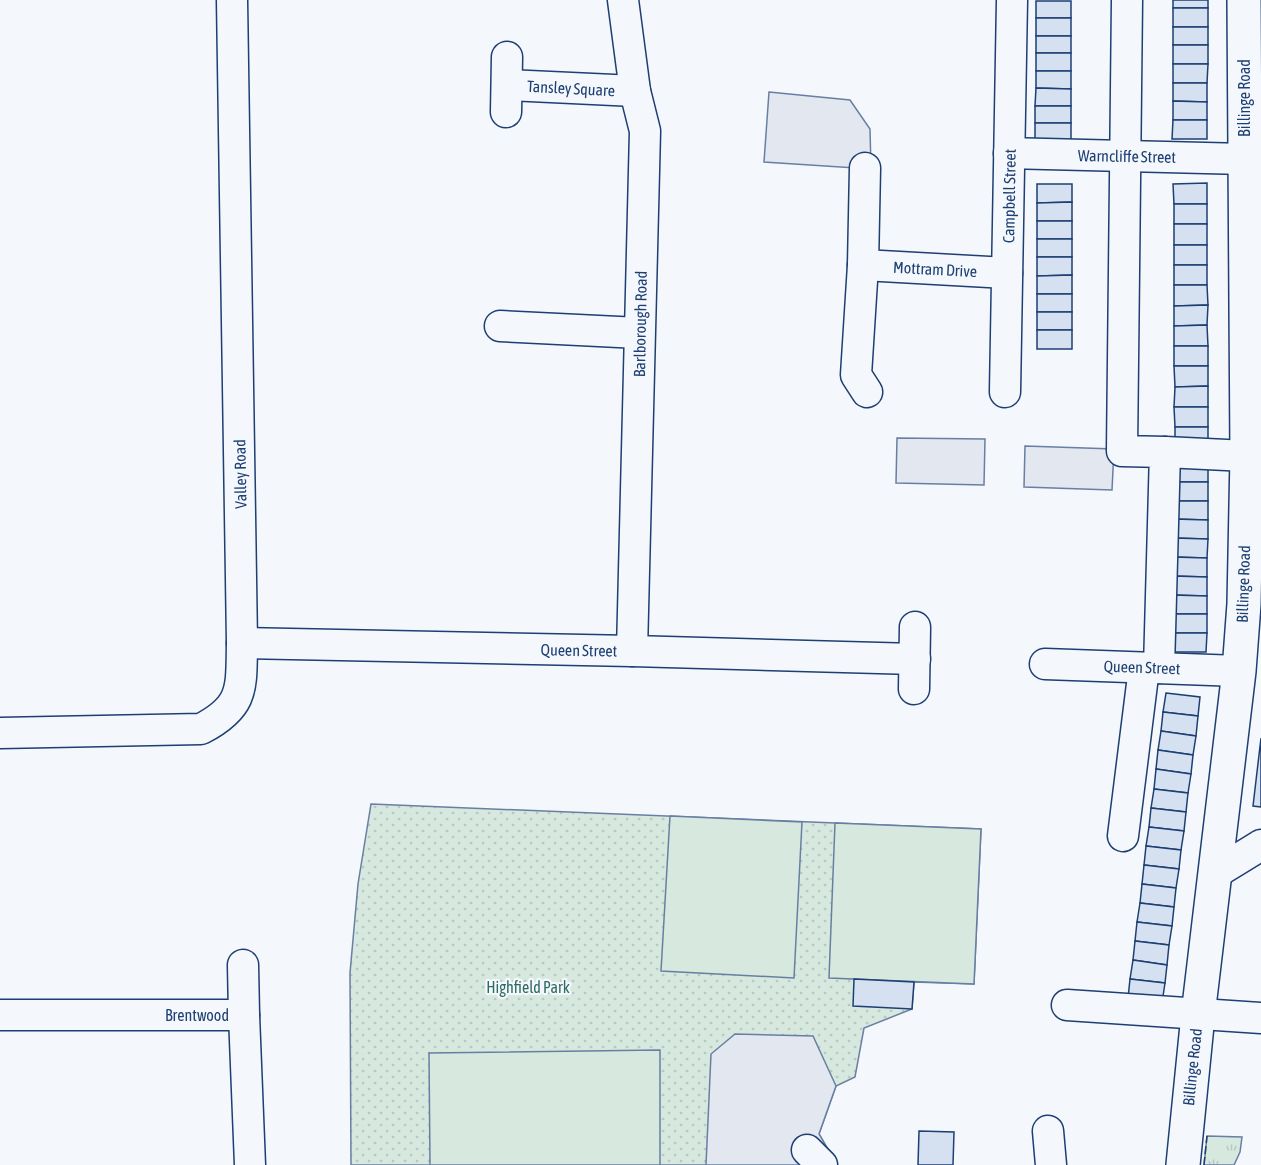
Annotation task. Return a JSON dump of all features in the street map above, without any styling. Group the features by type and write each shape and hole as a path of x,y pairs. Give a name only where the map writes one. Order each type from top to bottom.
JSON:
{"main road":[{"name":"Billinge Road","path":"1183,1165 1214,874 1239,671 1252,604 1247,456 1245,159 1252,121 1244,0"}],"street":[{"name":"Valley Road","path":"0,733 201,729 217,721 237,701 241,682 242,644 232,0"},
{"name":"Barlborough Road","path":"623,0 635,91 645,131 632,651"},
{"name":"Campbell Street","path":"1005,392 1012,0"},
{"path":"1127,0 1122,451 1247,456"},
{"name":"Tansley Square","path":"507,85 635,91"},
{"name":"Warncliffe Street","path":"1010,153 1245,159"},
{"path":"854,382 863,265 864,168"},
{"name":"Mottram Drive","path":"863,265 1007,273"},
{"path":"500,326 538,341 639,333"},
{"path":"1123,836 1152,668 1165,452"},
{"path":"914,689 915,627"},
{"name":"Queen Street","path":"242,644 915,659"},
{"name":"Queen Street","path":"1045,664 1239,671"},
{"path":"1214,874 1261,845"},
{"path":"243,965 244,1015"},
{"path":"1067,1005 1261,1018"},
{"name":"Brentwood","path":"0,1015 244,1015 250,1165"},
{"path":"1048,1131 1051,1165"}],"green space":[{"name":"Highfield Park","path":"371,804 981,829 974,984 914,982 912,1009 864,1028 855,1077 836,1086 819,1134 837,1165 351,1165 350,973 358,884"},
{"path":"670,816 802,822 794,978 661,971"},
{"path":"835,823 981,829 974,984 829,978"},
{"path":"660,1050 660,1165 430,1165 429,1053"},
{"path":"1207,1136 1242,1137 1240,1152 1234,1165 1204,1165"}],"shaded area":[{"path":"769,92 850,100 870,129 871,169 764,162"},
{"path":"897,438 985,439 984,485 896,483"},
{"path":"1025,446 1114,449 1112,490 1024,487"},
{"path":"735,1034 813,1036 836,1086 819,1134 837,1165 706,1165 711,1054"}],"building":[{"path":"1173,0 1208,0 1208,8 1173,8"},
{"path":"1036,1 1071,1 1071,18 1036,18"},
{"path":"1173,8 1208,8 1208,27 1173,27"},
{"path":"1036,18 1071,18 1071,36 1036,36"},
{"path":"1173,27 1208,27 1208,45 1173,45"},
{"path":"1036,36 1071,36 1071,53 1036,53"},
{"path":"1173,45 1208,45 1208,64 1173,64"},
{"path":"1036,53 1071,53 1071,71 1036,71"},
{"path":"1173,64 1208,64 1207,83 1173,83"},
{"path":"1036,71 1071,71 1071,89 1036,88"},
{"path":"1173,83 1207,83 1207,102 1173,101"},
{"path":"1036,88 1071,89 1071,106 1035,106"},
{"path":"1173,101 1207,102 1207,120 1173,120"},
{"path":"1035,106 1071,106 1071,123 1035,123"},
{"path":"1173,120 1207,120 1207,139 1172,139"},
{"path":"1035,123 1071,123 1071,141 1035,141"},
{"path":"1207,183 1207,204 1174,204 1173,184"},
{"path":"1037,184 1072,184 1072,202 1037,203"},
{"path":"1072,202 1072,221 1037,221 1037,203"},
{"path":"1174,204 1207,204 1207,224 1174,224"},
{"path":"1037,221 1072,221 1072,239 1037,239"},
{"path":"1174,224 1207,224 1207,245 1174,245"},
{"path":"1037,239 1072,239 1072,257 1037,257"},
{"path":"1174,245 1207,245 1207,265 1174,265"},
{"path":"1037,257 1072,257 1072,275 1037,276"},
{"path":"1174,265 1207,265 1207,285 1174,285"},
{"path":"1072,275 1072,294 1037,294 1037,276"},
{"path":"1174,285 1207,285 1208,305 1174,306"},
{"path":"1037,294 1072,294 1072,312 1037,312"},
{"path":"1208,305 1207,325 1174,326 1174,306"},
{"path":"1037,312 1072,312 1072,330 1037,330"},
{"path":"1207,325 1208,346 1174,346 1174,326"},
{"path":"1037,330 1072,330 1072,349 1037,349"},
{"path":"1174,346 1208,346 1208,366 1174,366"},
{"path":"1174,366 1208,366 1208,386 1175,387"},
{"path":"1208,386 1208,407 1174,407 1175,387"},
{"path":"1174,407 1208,407 1208,427 1175,427"},
{"path":"1175,427 1208,427 1208,447 1175,448"},
{"path":"1174,463 1208,463 1208,482 1174,482"},
{"path":"1174,482 1208,482 1208,501 1174,501"},
{"path":"1174,501 1208,501 1208,520 1173,519"},
{"path":"1173,519 1208,520 1208,539 1173,538"},
{"path":"1173,538 1208,539 1207,558 1173,557"},
{"path":"1173,557 1207,558 1207,577 1173,576"},
{"path":"1173,576 1207,577 1207,596 1172,595"},
{"path":"1172,595 1207,596 1207,614 1172,614"},
{"path":"1172,614 1207,614 1207,633 1172,633"},
{"path":"1172,633 1207,633 1206,652 1172,652"},
{"path":"1166,693 1200,697 1198,716 1163,712"},
{"path":"1163,712 1198,716 1196,736 1161,731"},
{"path":"1161,731 1196,736 1193,755 1158,750"},
{"path":"1261,738 1261,807 1253,806"},
{"path":"1158,750 1193,755 1191,774 1156,769"},
{"path":"1156,769 1191,774 1188,793 1154,789"},
{"path":"1154,789 1188,793 1186,812 1151,808"},
{"path":"1151,808 1186,812 1184,831 1149,827"},
{"path":"1149,827 1184,831 1181,850 1146,846"},
{"path":"1146,846 1181,850 1179,869 1144,865"},
{"path":"1144,865 1179,869 1176,888 1142,884"},
{"path":"1142,884 1176,888 1174,907 1140,903"},
{"path":"1140,903 1174,907 1172,926 1137,922"},
{"path":"1137,922 1172,926 1169,945 1135,941"},
{"path":"1135,941 1169,945 1167,965 1133,960"},
{"path":"1133,960 1167,965 1165,983 1130,979"},
{"path":"854,979 914,982 912,1009 853,1006"},
{"path":"1130,979 1165,983 1162,1003 1128,998"},
{"path":"919,1131 954,1132 953,1165 918,1165"}],"fence":[{"path":"1204,1165 1207,1136"}]}
